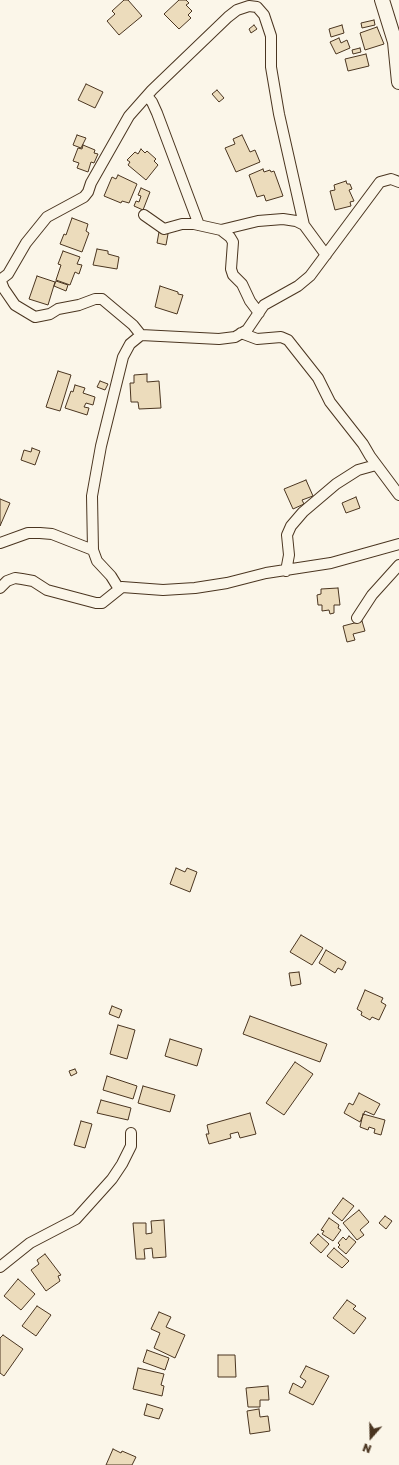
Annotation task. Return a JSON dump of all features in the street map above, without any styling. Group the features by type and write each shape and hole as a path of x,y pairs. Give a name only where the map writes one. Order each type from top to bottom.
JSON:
{"main road":[{"path":"382,0 397,42 399,82"}],"street":[{"path":"141,335 133,324 102,299 95,299 79,305 58,309 50,314 35,317 15,305 0,280 8,274 26,243 47,217 84,197 88,192 91,183 129,116 172,69 237,10 249,6 257,7 264,15 271,36 271,68 279,114 304,225 326,255"},
{"path":"147,96 152,102 157,113 200,225"},
{"path":"119,589 111,576 97,561 93,550 92,496 101,446 123,357 130,344 141,335 219,339 235,337 247,330 264,305 298,286 310,276 380,182 391,179 399,182"},
{"path":"144,215 164,229 182,224 200,225 221,230 258,222 283,219 296,221 304,225"},
{"path":"221,230 233,242 230,269 233,275 242,284 250,301 259,312"},
{"path":"241,333 257,339 281,337 288,340 318,378 330,402 363,444 399,495"},
{"path":"286,571 289,555 286,536 291,526 308,508 336,484 358,470 376,464"},
{"path":"0,543 28,533 40,532 52,534 93,550"},
{"path":"0,588 7,581 14,578 22,579 33,581 47,590 96,603 106,601 119,589 127,587 163,590 195,588 331,563 399,544"},
{"path":"357,618 372,595 399,565"},
{"path":"0,1267 30,1242 76,1219 112,1179 122,1164 131,1146 131,1133"}],"building":[{"path":"124,0 128,0 142,16 119,35 107,21 115,14 112,11"},
{"path":"179,0 186,0 189,3 186,5 192,11 188,15 191,18 179,29 164,14"},
{"path":"374,20 375,25 362,28 361,23"},
{"path":"254,25 257,29 251,33 249,29"},
{"path":"342,25 344,33 331,37 329,29"},
{"path":"377,27 384,44 365,50 360,33"},
{"path":"339,38 341,43 347,40 350,48 336,54 330,42"},
{"path":"360,48 361,52 353,54 352,50"},
{"path":"366,54 369,66 348,71 345,59"},
{"path":"86,84 103,92 95,108 78,100"},
{"path":"217,90 224,98 219,102 212,94"},
{"path":"77,135 86,138 81,148 73,145"},
{"path":"242,135 250,152 255,150 260,162 236,172 225,148 235,144 233,139"},
{"path":"83,145 95,150 94,153 98,154 94,163 91,162 88,172 77,168 79,163 73,161 78,148 82,149"},
{"path":"141,149 145,153 147,151 156,159 154,161 158,165 146,180 128,165 130,162 127,160 135,152 138,154"},
{"path":"263,169 264,172 270,170 271,172 274,171 283,196 266,201 264,195 257,197 249,175"},
{"path":"118,175 137,184 129,203 122,201 121,203 104,196 112,177 116,179"},
{"path":"346,181 347,184 350,184 352,189 349,190 354,201 350,202 351,206 335,210 330,191 335,190 334,185"},
{"path":"141,188 150,192 143,210 134,206 136,201 139,202 141,196 138,195"},
{"path":"72,218 88,224 86,231 89,233 82,252 60,244 64,234 66,235"},
{"path":"159,232 168,234 166,245 157,243"},
{"path":"97,249 108,251 108,254 119,257 117,269 93,265"},
{"path":"63,251 80,257 77,264 82,265 79,274 75,272 70,285 56,280 61,265 58,264"},
{"path":"37,276 55,282 48,305 29,299"},
{"path":"56,281 68,285 66,291 54,286"},
{"path":"160,286 183,295 177,314 155,307"},
{"path":"58,371 71,375 60,411 46,407"},
{"path":"147,374 147,382 159,381 161,408 139,409 138,402 131,402 130,383 134,383 134,375"},
{"path":"100,381 108,384 105,390 97,387"},
{"path":"75,385 85,388 83,393 95,397 93,405 86,403 84,407 89,408 87,415 65,408 71,391 73,392"},
{"path":"32,448 40,451 35,465 21,460 24,450 31,452"},
{"path":"306,480 313,496 302,500 304,504 293,509 284,489"},
{"path":"356,497 360,508 346,513 342,503"},
{"path":"0,499 10,503 0,526"},
{"path":"338,588 340,605 334,605 334,613 330,614 329,610 322,611 322,605 318,605 317,595 321,594 321,589"},
{"path":"362,621 365,631 353,634 355,640 347,642 343,626"},
{"path":"176,868 185,872 187,868 197,872 190,892 170,884"},
{"path":"301,935 323,948 312,965 290,952"},
{"path":"326,950 346,962 342,970 338,968 335,973 319,963"},
{"path":"299,972 301,984 291,986 289,973"},
{"path":"365,990 383,998 381,1002 386,1005 379,1020 372,1017 370,1020 361,1015 362,1012 357,1009"},
{"path":"112,1006 122,1010 119,1018 109,1014"},
{"path":"250,1016 327,1044 320,1062 243,1034"},
{"path":"118,1025 135,1030 127,1059 110,1054"},
{"path":"170,1039 202,1049 197,1066 165,1056"},
{"path":"295,1062 313,1074 284,1115 266,1103"},
{"path":"75,1069 77,1073 71,1076 69,1071"},
{"path":"107,1076 137,1086 133,1099 103,1090"},
{"path":"143,1086 175,1095 170,1112 138,1103"},
{"path":"359,1093 380,1104 374,1115 365,1111 360,1122 344,1113 349,1103 353,1105"},
{"path":"101,1100 131,1108 128,1120 97,1113"},
{"path":"250,1113 256,1134 240,1138 238,1132 230,1134 231,1138 209,1144 206,1134 209,1134 207,1125"},
{"path":"363,1114 385,1120 381,1135 374,1133 375,1129 369,1127 368,1130 360,1127"},
{"path":"81,1121 92,1124 85,1148 74,1145"},
{"path":"343,1198 354,1206 342,1221 332,1213"},
{"path":"359,1210 369,1222 360,1230 364,1235 357,1240 343,1223"},
{"path":"385,1216 392,1221 386,1229 379,1223"},
{"path":"329,1218 339,1225 338,1228 341,1230 333,1241 322,1234 324,1231 321,1230"},
{"path":"164,1220 166,1257 153,1258 152,1248 144,1249 145,1259 136,1259 133,1223 146,1223 146,1234 152,1233 151,1221"},
{"path":"318,1234 329,1244 321,1253 310,1243"},
{"path":"349,1236 356,1242 346,1254 338,1247 340,1245 338,1243 343,1237 346,1240"},
{"path":"334,1248 349,1261 342,1268 327,1256"},
{"path":"45,1254 61,1275 58,1276 60,1281 46,1291 31,1270 39,1264 37,1260"},
{"path":"18,1279 35,1294 21,1310 4,1296"},
{"path":"347,1300 356,1306 353,1309 366,1318 354,1334 333,1318"},
{"path":"37,1306 51,1315 36,1336 22,1326"},
{"path":"159,1312 171,1317 166,1327 185,1335 175,1358 154,1348 160,1333 151,1329"},
{"path":"3,1335 23,1349 4,1376 0,1373 0,1338"},
{"path":"147,1350 169,1358 165,1370 143,1362"},
{"path":"218,1355 235,1355 236,1377 218,1377"},
{"path":"306,1366 329,1376 313,1405 289,1393 293,1383 302,1388 306,1381 300,1377"},
{"path":"138,1368 164,1374 161,1385 164,1386 162,1396 133,1389"},
{"path":"268,1386 269,1400 260,1400 260,1407 248,1407 246,1388"},
{"path":"147,1404 163,1409 159,1419 144,1415"},
{"path":"259,1409 260,1417 268,1416 270,1431 250,1434 247,1411"},
{"path":"113,1449 136,1457 132,1465 106,1465"}]}
